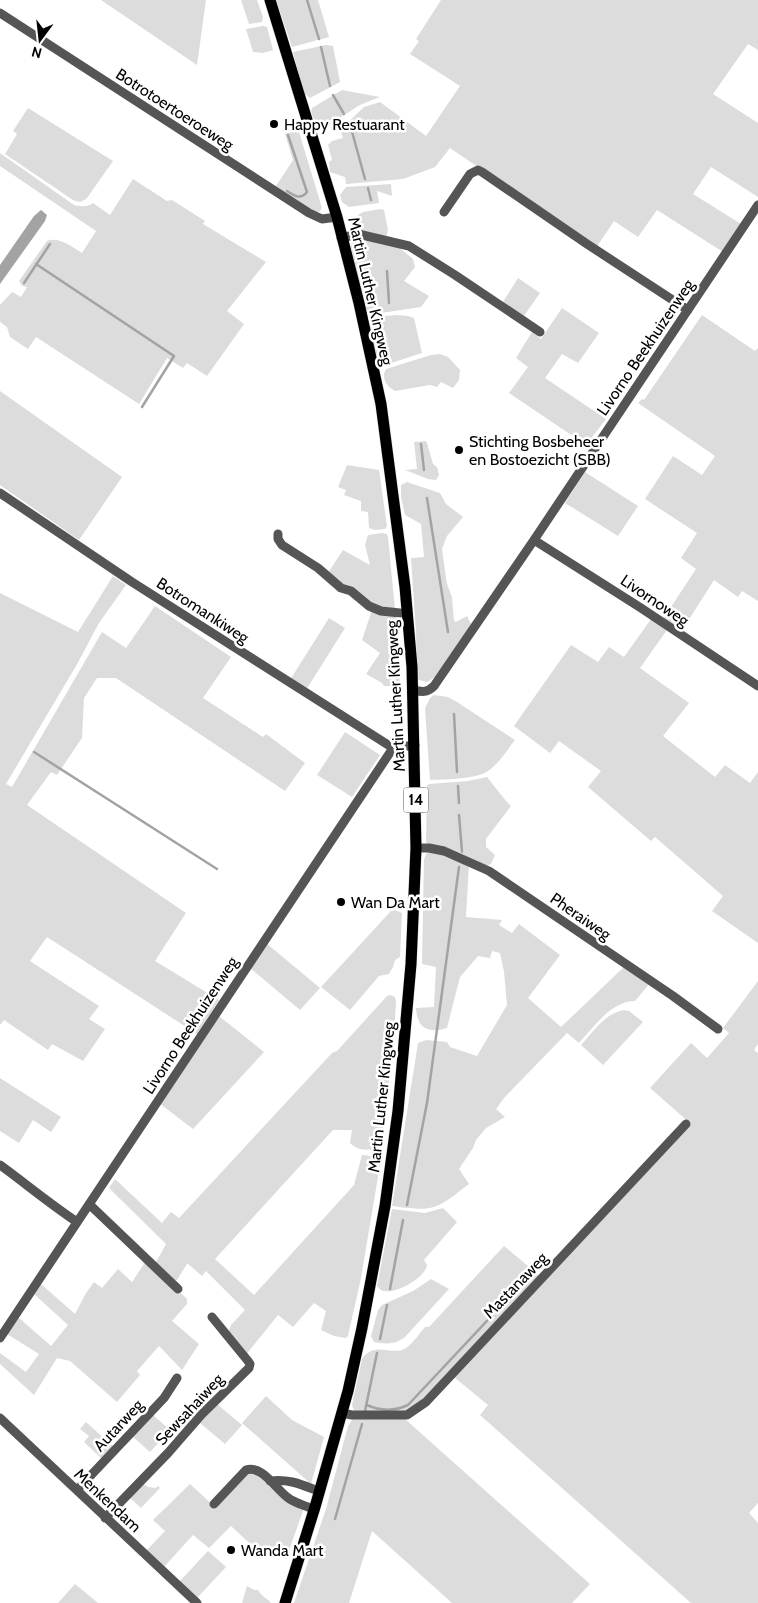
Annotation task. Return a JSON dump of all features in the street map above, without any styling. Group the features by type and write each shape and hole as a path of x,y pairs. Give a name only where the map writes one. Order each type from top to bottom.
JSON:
{"main road":[{"name":"Martin Luther Kingweg","path":"270,0 337,218 381,404 405,587 413,690 416,848 411,964 398,1111 385,1206 362,1328 342,1413 285,1603"}],"street":[{"name":"Botrotoertoeroeweg","path":"0,13 309,213 322,219 337,218"},
{"path":"444,212 470,174 478,170 688,310"},
{"name":"Livorno Beekhuizenweg","path":"413,690 424,692 434,686 758,205"},
{"path":"341,238 358,234 409,246 540,332"},
{"name":"Botromankiweg","path":"0,493 132,582 393,748"},
{"path":"278,534 278,539 282,545 318,568 342,588 351,591 369,606 381,611 400,613"},
{"name":"Livornoweg","path":"534,540 758,686"},
{"path":"393,748 415,745"},
{"name":"Livorno Beekhuizenweg","path":"0,1338 393,748"},
{"name":"Pheraiweg","path":"416,848 430,848 444,852 489,871 673,996 718,1029"},
{"name":"Mastanaweg","path":"342,1413 352,1415 407,1415 426,1402 686,1124"},
{"path":"0,1165 77,1222"},
{"path":"89,1204 178,1289"},
{"name":"Sewsahaiweg","path":"105,1518 168,1453 202,1414 249,1368 250,1364 248,1361 212,1317"},
{"name":"Autarweg","path":"77,1490 164,1398 177,1378"},
{"name":"Menkendam","path":"0,1418 197,1603"},
{"path":"214,1504 246,1470 255,1469 292,1500 308,1507"},
{"path":"270,1481 282,1479 314,1489"}],"shaded area":[{"path":"101,0 206,0 197,65"},
{"path":"241,0 257,0 263,17 262,22 249,24"},
{"path":"276,0 318,0 329,37 292,47"},
{"path":"441,0 758,0 758,50 748,44 713,94 758,123 758,197 711,167 693,194 741,224 723,252 657,210 638,237 614,221 596,248 450,148 435,167 403,179 346,184 345,177 330,172 329,162 332,160 328,145 332,141 343,138 339,126 345,125 364,107 380,102 426,136 460,86 410,54 419,41 416,39"},
{"path":"267,27 273,50 263,53 253,52 246,29"},
{"path":"326,45 333,46 340,82 310,98 304,93 293,52"},
{"path":"342,90 380,97 360,105 335,120 319,124 313,117 312,108"},
{"path":"28,108 113,161 83,201 73,200 5,154 17,134 13,131"},
{"path":"294,131 299,132 322,208 319,212 302,206 276,186 293,160 285,134"},
{"path":"0,153 74,205 86,206 93,203 110,215 133,179 167,201 172,200 205,221 203,224 266,262 227,311 244,324 207,376 187,363 183,368 167,358 139,404 36,337 28,349 10,337 7,327 0,322 0,305 12,292 21,297 27,287 22,286 19,281 47,241 61,241 82,253 96,231 0,166"},
{"path":"391,184 392,196 377,191 379,203 349,207 342,202 340,195 346,187"},
{"path":"41,210 47,215 45,221 0,284 0,265 34,216"},
{"path":"384,210 388,230 386,237 360,232 355,227 358,215 363,212"},
{"path":"361,236 397,246 413,259 415,267 404,281 429,296 421,307 374,314 368,313 365,309 351,248 352,241"},
{"path":"518,278 540,293 524,316 501,305"},
{"path":"562,308 599,333 578,363 562,354 545,378 606,419 586,445 509,393 528,367 516,358 532,332 541,339"},
{"path":"397,315 414,318 422,353 381,365 378,363 369,324 371,321 385,316"},
{"path":"702,315 755,351 758,348 758,601 742,591 738,597 714,580 681,632 663,619 696,569 681,558 697,533 645,499 673,456 702,475 715,456 638,403 642,399 644,400"},
{"path":"440,354 448,357 460,370 459,380 453,388 441,382 437,387 430,385 395,391 385,382 386,369"},
{"path":"0,391 122,477 79,540 0,485"},
{"path":"426,441 433,464 437,467 439,475 436,480 428,479 405,470 417,469 414,442"},
{"path":"347,465 379,470 387,526 385,529 375,530 369,528 368,512 361,511 361,501 344,495 346,490 338,487"},
{"path":"585,472 638,506 618,536 565,503"},
{"path":"407,482 440,493 446,504 463,517 447,536 442,549 447,584 452,597 454,621 456,622 467,616 471,624 446,664 437,675 427,682 417,678 411,558 424,557 421,524 405,515 401,497 401,485"},
{"path":"387,534 388,537 395,610 384,610 342,586 328,573 343,550 370,565 365,545 368,535"},
{"path":"113,576 126,585 99,623 76,666 6,784 12,787 102,632 126,648 155,606 231,657 203,698 263,737 266,734 305,763 285,791 116,678 97,678 84,698 82,738 57,775 51,772 27,805 186,913 155,961 219,1000 197,1034 47,937 30,961 99,1006 89,1019 105,1029 83,1061 52,1044 48,1050 4,1020 0,1025 0,593 78,632"},
{"path":"372,610 395,616 400,686 384,686 366,674 380,653 362,640"},
{"path":"329,618 345,628 306,690 290,680"},
{"path":"651,619 667,630 640,668 689,703 663,736 715,777 725,765 750,783 758,772 758,943 712,911 723,896 655,837 651,841 588,787 601,771 559,741 550,753 514,726 571,645 598,662 609,647 624,657"},
{"path":"434,695 448,697 457,702 515,740 487,772 472,777 430,780 425,708 430,698"},
{"path":"345,732 380,755 352,797 317,775"},
{"path":"487,777 511,806 486,839 486,847 495,855 491,864 486,866 428,845 426,842 427,786 429,784 468,781"},
{"path":"432,851 469,864 466,917 502,920 499,925 512,933 519,924 560,955 528,998 561,1027 625,966 650,983 635,1001 618,1005 611,1010 579,1043 567,1033 504,1098 496,1109 505,1117 486,1128 476,1140 459,1169 469,1184 441,1204 426,1209 417,1209 392,1206 418,1043 426,1040 447,1042 450,1047 477,1056 507,1005 500,953 492,951 490,958 478,956 460,977 447,1028 429,1030 421,1025 416,1008 434,1007 436,967 422,964 424,859 427,852"},
{"path":"395,910 402,913 400,957 395,960 389,974 379,976 350,1010 321,987 391,911"},
{"path":"266,943 320,988 300,1010 249,967"},
{"path":"758,981 758,1044 754,1050 758,1053 758,1503 749,1513 758,1523 758,1603 691,1603 480,1415 488,1405 454,1377 691,1124 650,1088 691,1043 707,1058 729,1033 723,1028"},
{"path":"390,995 395,997 396,1002 393,1049 382,1142 375,1148 366,1150 350,1143 352,1130 333,1130 215,1259 254,1295 354,1185 362,1155 372,1157 380,1165 361,1278 348,1336 346,1338 334,1336 321,1330 326,1311 314,1303 293,1327 278,1315 245,1356 227,1335 231,1325 245,1310 206,1271 202,1276 187,1264 177,1280 172,1280 155,1264 166,1244 109,1188 115,1179 162,1223 171,1212 179,1218 332,1053 337,1051"},
{"path":"624,1010 629,1011 643,1022 603,1065 581,1045 605,1019"},
{"path":"219,1016 264,1052 193,1129 159,1103"},
{"path":"0,1078 61,1117 51,1132 33,1120 19,1143 0,1131"},
{"path":"443,1208 457,1222 424,1260 427,1265 425,1270 416,1280 402,1288 389,1291 380,1289 377,1286 392,1209 425,1213"},
{"path":"504,1246 541,1277 423,1401 404,1412 354,1411 352,1405 362,1359 367,1353 378,1350 395,1351 406,1348 425,1327 429,1327"},
{"path":"146,1261 187,1299 187,1304 172,1321 199,1344 182,1370 159,1346 137,1371 140,1375 117,1402 70,1361 57,1358 34,1395 0,1364 0,1353 26,1372 39,1354 7,1334 18,1317 51,1346 68,1325 34,1294 41,1284 75,1314 94,1282 102,1288 118,1269 132,1282"},
{"path":"431,1279 449,1289 405,1337 390,1343 374,1342 371,1336 378,1310 382,1305 413,1291"},
{"path":"266,1396 292,1420 324,1437 311,1484 242,1423"},
{"path":"217,1404 242,1425 225,1444 200,1423"},
{"path":"152,1414 170,1430 150,1452 132,1436"},
{"path":"355,1418 405,1419 590,1584 572,1603 452,1603 372,1531 349,1603 294,1603 326,1509 348,1426"},
{"path":"86,1422 115,1448 103,1460 84,1442 89,1436 80,1429"},
{"path":"253,1470 304,1508 286,1559 258,1551 231,1526 209,1548 193,1535 164,1567 146,1551 165,1531 153,1520 190,1484 215,1507 245,1473"},
{"path":"142,1483 148,1487 156,1488 158,1486 160,1488 141,1508 128,1496"},
{"path":"208,1551 226,1567 197,1598 179,1582"},
{"path":"75,1584 98,1603 58,1603"},
{"path":"247,1586 258,1590 271,1603 242,1603"}],"waterway":[{"path":"307,0 319,39"},
{"path":"321,47 330,86"},
{"path":"333,95 344,114"},
{"path":"348,122 365,179"},
{"path":"287,191 300,197 307,192 288,135"},
{"path":"368,188 371,200"},
{"path":"24,283 50,244"},
{"path":"36,264 174,356 142,407"},
{"path":"387,271 389,303"},
{"path":"421,444 424,470"},
{"path":"427,498 448,632"},
{"path":"454,714 457,772"},
{"path":"34,752 217,869"},
{"path":"458,786 459,803"},
{"path":"459,815 462,852"},
{"path":"407,1205 427,1103 459,867"},
{"path":"390,1289 403,1220"},
{"path":"367,1405 388,1410 408,1405 532,1273"},
{"path":"380,1339 387,1305"},
{"path":"365,1411 377,1353"},
{"path":"335,1519 362,1424"}],"place":[{"name":"Happy Restuarant","path":"274,124"},
{"name":"Stichting Bosbeheer en Bostoezicht (SBB)","path":"459,450"},
{"name":"Wan Da Mart","path":"341,902"},
{"name":"Wanda Mart","path":"231,1550"}]}
